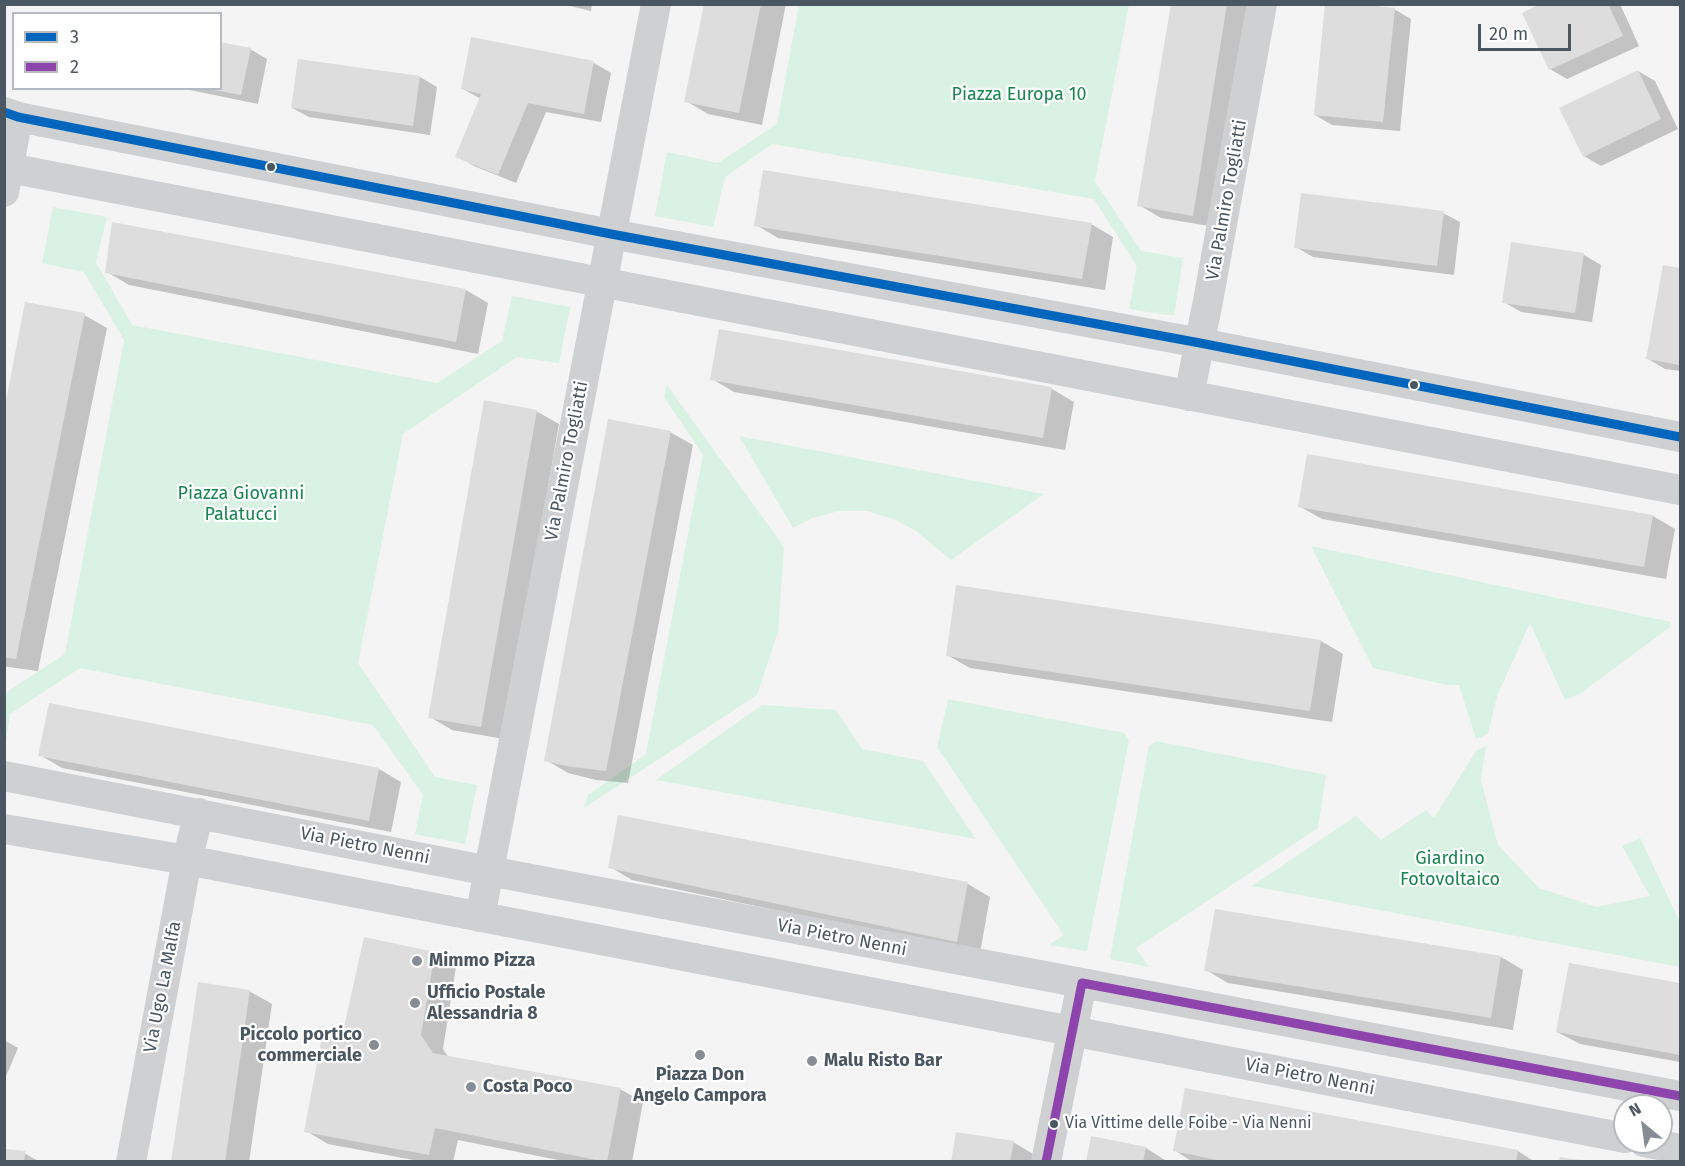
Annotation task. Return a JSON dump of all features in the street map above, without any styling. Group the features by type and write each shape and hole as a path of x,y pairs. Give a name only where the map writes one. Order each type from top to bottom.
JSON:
{"street":[{"name":"Via Palmiro Togliatti","path":"480,917 656,4"},
{"name":"Via Palmiro Togliatti","path":"1189,396 1262,4"},
{"path":"1680,437 1200,343 611,234 11,115 6,176 601,282 1680,490"},
{"name":"Via Pietro Nenni","path":"4,776 489,871 1680,1096"},
{"name":"Via Ugo La Malfa","path":"131,1161 187,860 199,813"},
{"name":"Via Pietro Nenni","path":"4,829 187,860 1613,1136"},
{"path":"1046,1161 1082,983"}],"green space":[{"name":"Piazza Europa 10","path":"799,5 1129,5 1095,181 1141,251 1183,258 1174,316 1129,309 1137,266 1094,199 772,144 725,177 713,227 655,216 667,152 718,163 777,124"},
{"name":"Piazza Giovanni Palatucci","path":"53,207 107,217 96,262 132,325 437,383 502,341 512,296 570,307 559,363 517,357 403,434 358,663 435,777 477,785 465,844 415,834 423,795 373,725 80,668 10,714 5,750 5,693 65,654 124,340 84,272 42,263"},
{"path":"667,385 784,547 778,632 757,695 584,808 588,795 646,754 703,455 664,397"},
{"path":"739,436 1044,494 951,560 916,531 893,519 867,511 839,511 812,518 793,528"},
{"path":"1311,546 1671,622 1670,627 1581,693 1565,700 1530,623 1497,696 1488,734 1476,739 1459,685 1447,685 1373,668"},
{"path":"948,699 1124,733 1129,740 1087,951 1049,945 1064,935 937,747"},
{"path":"762,705 836,710 862,749 923,761 976,839 656,780"},
{"path":"1156,741 1326,775 1318,828 1136,948 1149,967 1110,959 1149,746"},
{"name":"Giardino Fotovoltaico","path":"1486,746 1481,780 1498,845 1539,888 1597,907 1650,896 1622,846 1640,838 1680,922 1680,967 1252,886 1356,816 1381,840 1426,810 1434,818 1476,751"}],"building":[{"path":"704,4 761,4 739,113 684,102"},
{"path":"1171,4 1227,4 1193,216 1137,206"},
{"path":"1325,4 1360,4 1395,8 1383,122 1314,115"},
{"path":"1540,4 1608,4 1623,36 1549,70 1522,13"},
{"path":"471,37 594,61 584,114 528,103 498,175 455,157 481,94 461,89"},
{"path":"222,42 251,48 241,95 214,90 222,90"},
{"path":"298,59 420,76 413,126 291,108"},
{"path":"1638,70 1661,119 1583,157 1559,108"},
{"path":"763,170 1092,223 1082,279 754,226"},
{"path":"1301,193 1444,211 1437,266 1294,248"},
{"path":"112,222 466,289 456,342 105,273"},
{"path":"1511,242 1584,253 1575,313 1502,303"},
{"path":"1663,265 1680,268 1680,365 1646,359"},
{"path":"25,302 85,313 16,659 4,657 4,411"},
{"path":"719,329 1052,387 1043,438 710,380"},
{"path":"484,400 537,410 481,727 428,718"},
{"path":"608,419 671,431 606,771 544,761"},
{"path":"1307,454 1653,515 1644,567 1298,507"},
{"path":"956,585 1321,640 1310,711 946,656"},
{"path":"49,703 379,768 369,821 38,756"},
{"path":"618,815 968,882 957,942 608,868"},
{"path":"1215,909 1501,956 1491,1018 1204,971"},
{"name":"Piccolo portico commerciale","path":"364,937 435,952 421,1035 433,1053 621,1088 607,1162 435,1128 429,1155 304,1132 323,1031 342,1036"},
{"path":"1569,963 1680,983 1680,1055 1556,1032"},
{"path":"198,982 250,990 225,1162 171,1162"},
{"path":"1185,1088 1518,1150 1516,1162 1227,1162 1173,1151"},
{"path":"956,1132 1014,1141 1010,1162 951,1162"},
{"path":"1091,1136 1146,1147 1143,1162 1086,1162"},
{"path":"4,1149 25,1151 24,1162 4,1162"},
{"path":"1560,1157 1580,1160 1580,1162 1559,1162"}],"transit line":[{"name":"3","path":"4,112 18,117 611,234 1200,343 1680,437"},
{"name":"2","path":"1046,1162 1082,983 1680,1096"}],"place":[{"name":"Mimmo Pizza","path":"417,961"},
{"name":"Ufficio Postale Alessandria 8","path":"415,1003"},
{"name":"Piccolo portico commerciale","path":"374,1045"},
{"name":"Piazza Don Angelo Campora","path":"700,1055"},
{"name":"Malu Risto Bar","path":"812,1061"},
{"name":"Costa Poco","path":"471,1087"},
{"name":"Via Vittime delle Foibe - Via Nenni","path":"1054,1124"}]}
